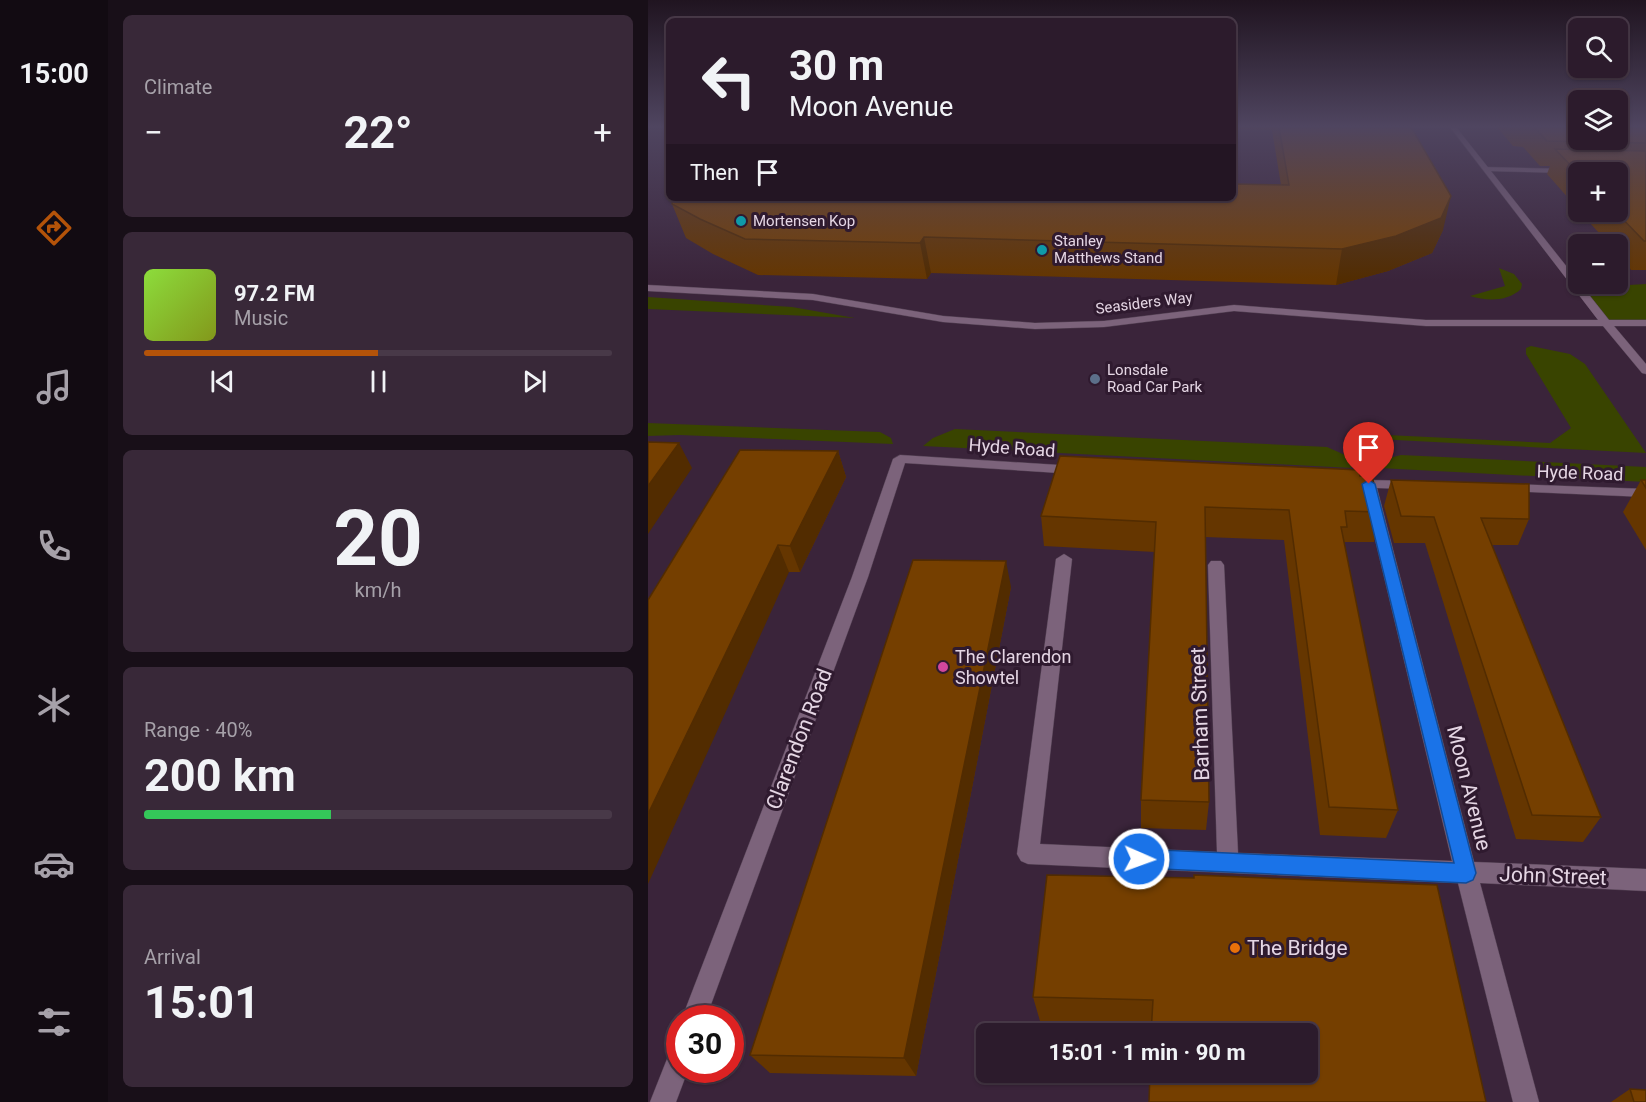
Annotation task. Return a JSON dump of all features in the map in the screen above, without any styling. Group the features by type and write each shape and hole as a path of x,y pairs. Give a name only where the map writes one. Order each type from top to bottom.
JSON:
{"street":[{"path":"1494,178 1577,288 1646,371"},
{"name":"Seasiders Way","path":"648,288 813,297 943,320 1026,325 1104,324 1234,308 1287,310 1426,323 1646,323"},
{"name":"Hyde Road","path":"900,459 1087,471"},
{"name":"Clarendon Road","path":"699,1005 860,577 900,459"},
{"name":"Moon Avenue","path":"1426,486 1369,484 1526,1102"},
{"name":"Hyde Road","path":"1496,488 1646,493"},
{"name":"John Street","path":"1064,559 1028,854 1646,879"},
{"name":"Barham Street","path":"1216,565 1228,862"},
{"path":"663,1102 670,1083"}],"green space":[{"path":"1499,268 1514,274 1522,284 1521,289 1510,296 1497,299 1470,296 1505,286"},
{"path":"1646,284 1646,323 1608,324 1582,294 1628,294 1628,285"},
{"path":"648,297 792,307 855,318 648,309"},
{"path":"1531,346 1570,354 1585,364 1646,453 1357,438 1346,433 1550,443 1571,428 1526,354 1526,348"},
{"path":"648,423 880,432 891,438 893,444 680,435 648,436"},
{"path":"955,429 1327,447 1345,455 1352,468 923,446 933,438"},
{"path":"1401,455 1646,467 1646,482 1379,468 1382,460"}],"building":[{"path":"1288,178 1441,178 1451,196 1441,218 1396,236 1342,249 924,237 920,243 745,239 672,204 673,201 1236,201 1236,184 1289,185"},
{"path":"1628,178 1646,178 1646,241 1626,222 1628,222"},
{"path":"648,442 679,443 648,486"},
{"path":"740,450 838,451 790,546 778,545 648,814 648,600"},
{"path":"1060,456 1359,470 1360,476 1372,476 1381,512 1345,511 1347,527 1341,527 1398,810 1329,807 1289,510 1205,507 1209,802 1141,800 1156,522 1041,516"},
{"path":"1391,480 1529,484 1529,519 1481,518 1601,817 1532,815 1434,517 1401,516"},
{"path":"913,560 1006,561 904,1058 750,1055"},
{"path":"1047,875 1194,878 1194,875 1437,885 1486,1102 1149,1102 1150,1083 1318,1083 1318,1023 1152,1023 1153,1000 1033,997"},
{"path":"1630,1089 1646,1090 1646,1102 1634,1102"}],"place":[{"name":"Mortensen Kop","path":"741,221"},
{"name":"Stanley Matthews Stand","path":"1042,250"},
{"name":"Lonsdale Road Car Park","path":"1095,379"},
{"name":"The Clarendon Showtel","path":"943,667"},
{"name":"The Bridge","path":"1235,948"}],"route":[{"path":"1139,859 1466,873 1369,484"}]}
